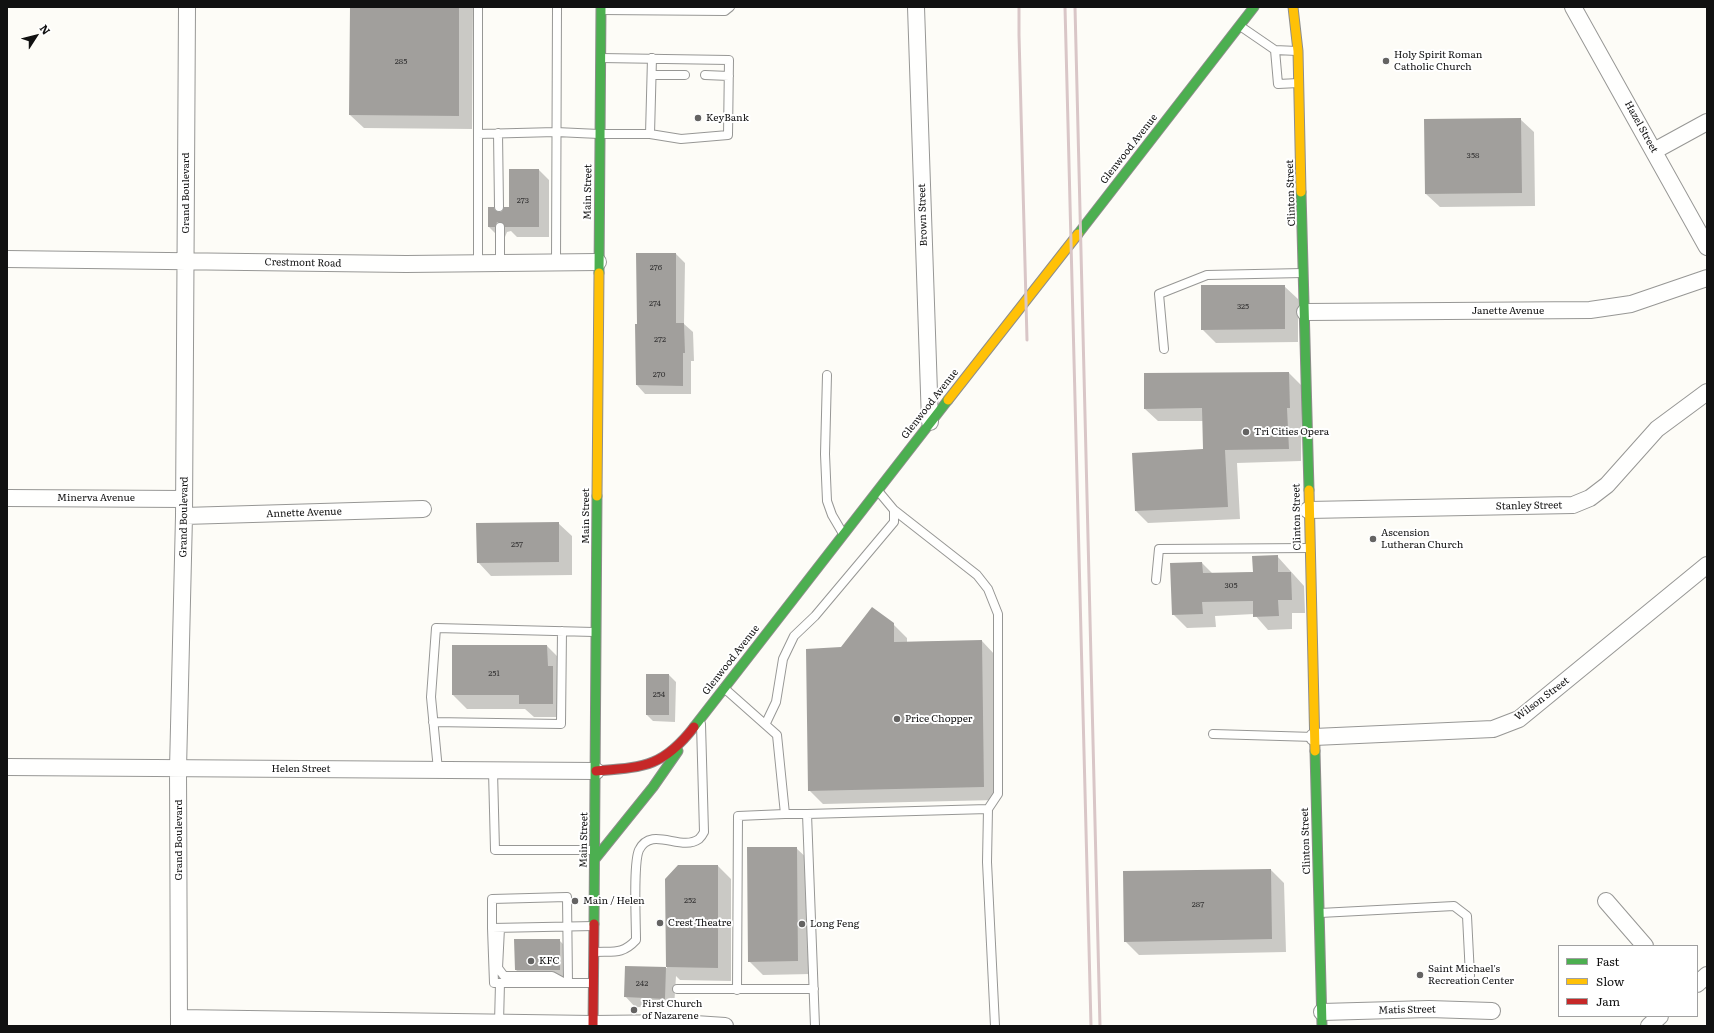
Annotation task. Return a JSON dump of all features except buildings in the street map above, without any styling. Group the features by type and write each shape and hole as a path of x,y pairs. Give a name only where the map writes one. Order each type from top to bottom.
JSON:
{"street":[{"name":"Grand Boulevard","path":"179,1022 178,769 184,516 187,7"},
{"name":"Brown Street","path":"916,7 930,422"},
{"name":"Glenwood Avenue","path":"596,772 640,767 652,764 666,756 688,734 1254,7"},
{"name":"Clinton Street","path":"1293,7 1298,50 1299,84 1308,510 1322,1019"},
{"name":"Hazel Street","path":"1573,7 1707,247"},
{"name":"Main Street","path":"593,1025 595,926 598,262 601,8"},
{"path":"1654,151 1707,122"},
{"name":"Crestmont Road","path":"7,260 478,263 598,262"},
{"name":"Janette Avenue","path":"1305,312 1590,310 1631,304 1707,278"},
{"name":"Stanley Street","path":"1308,510 1573,505 1590,498 1607,485 1657,429 1707,392"},
{"name":"Minerva Avenue","path":"7,498 184,499"},
{"name":"Annette Avenue","path":"184,516 423,509"},
{"name":"Wilson Street","path":"1314,737 1493,728 1519,719 1707,565"},
{"path":"595,854 653,787 670,765 688,734"},
{"name":"Helen Street","path":"7,767 596,772"},
{"path":"1606,901 1644,945"},
{"path":"1698,983 1707,975"},
{"name":"Matis Street","path":"1322,1019 1429,1009 1492,1010"},
{"path":"1649,1026 1659,1017"},
{"path":"179,1022 499,1023 593,1025 680,1023 725,1026"}],"lane":[{"path":"478,7 478,263"},
{"path":"556,262 557,7"},
{"path":"601,8 725,11 730,7"},
{"path":"1240,25 1275,50 1298,50"},
{"path":"1275,50 1278,84 1299,84"},
{"path":"478,134 556,132 650,134 681,139 728,135 729,60 600,58"},
{"path":"650,134 652,58"},
{"path":"652,75 685,76"},
{"path":"705,75 729,76"},
{"path":"498,133 499,207"},
{"path":"500,227 500,263"},
{"path":"1164,349 1159,294 1207,275 1304,273"},
{"path":"827,375 825,454 827,500 832,515 843,534"},
{"path":"877,490 894,510 977,575 988,589 998,614 998,794 988,809 987,862 995,1026"},
{"path":"766,722 776,702 783,659 794,636 815,616 885,534 894,522 894,510"},
{"path":"1156,580 1158,549 1309,548"},
{"path":"438,770 431,697 436,628 597,632"},
{"path":"434,722 561,724 562,631"},
{"path":"724,688 766,722 777,735 785,814"},
{"path":"594,952 622,951 628,948 636,940 638,851 644,843 652,839 691,842 699,839 704,832 701,718"},
{"path":"1213,734 1314,737"},
{"path":"492,771 495,850 595,854"},
{"path":"738,990 738,816 988,809"},
{"path":"807,814 815,1026"},
{"path":"567,897 567,983 552,976 504,976 498,968 496,928 492,899 567,897"},
{"path":"1319,913 1454,906 1467,916 1470,976"},
{"path":"496,928 595,926"},
{"path":"496,928 494,983 593,983"},
{"path":"499,1023 500,983"},
{"path":"677,989 814,989"}],"railway":[{"path":"1019,7 1027,340"},
{"path":"1065,7 1091,1026"},
{"path":"1075,7 1100,1026"}],"traffic: fast":[{"path":"599,273 601,7"},
{"path":"1078,234 1254,7"},
{"path":"1301,192 1309,490"},
{"path":"694,727 948,400"},
{"path":"594,924 597,496"},
{"path":"595,859 653,787 678,751"},
{"path":"1315,751 1322,1026"}],"traffic: slow":[{"path":"1293,7 1298,51 1301,192"},
{"path":"948,400 1078,234"},
{"path":"597,496 599,273"},
{"path":"1309,490 1315,751"}],"traffic: jam":[{"path":"596,771 640,766 651,762 672,750 694,727"},
{"path":"593,1026 594,924"}],"place":[{"name":"Holy Spirit Roman Catholic Church","path":"1386,61"},
{"name":"KeyBank","path":"698,118"},
{"name":"Tri Cities Opera","path":"1246,432"},
{"name":"Ascension Lutheran Church","path":"1373,539"},
{"name":"Price Chopper","path":"897,719"},
{"name":"Main / Helen","path":"575,901"},
{"name":"Crest Theatre","path":"660,923"},
{"name":"Long Feng","path":"802,924"},
{"name":"KFC","path":"531,961"},
{"name":"Saint Michael's Recreation Center","path":"1420,975"},
{"name":"First Church of Nazarene","path":"634,1010"}]}
